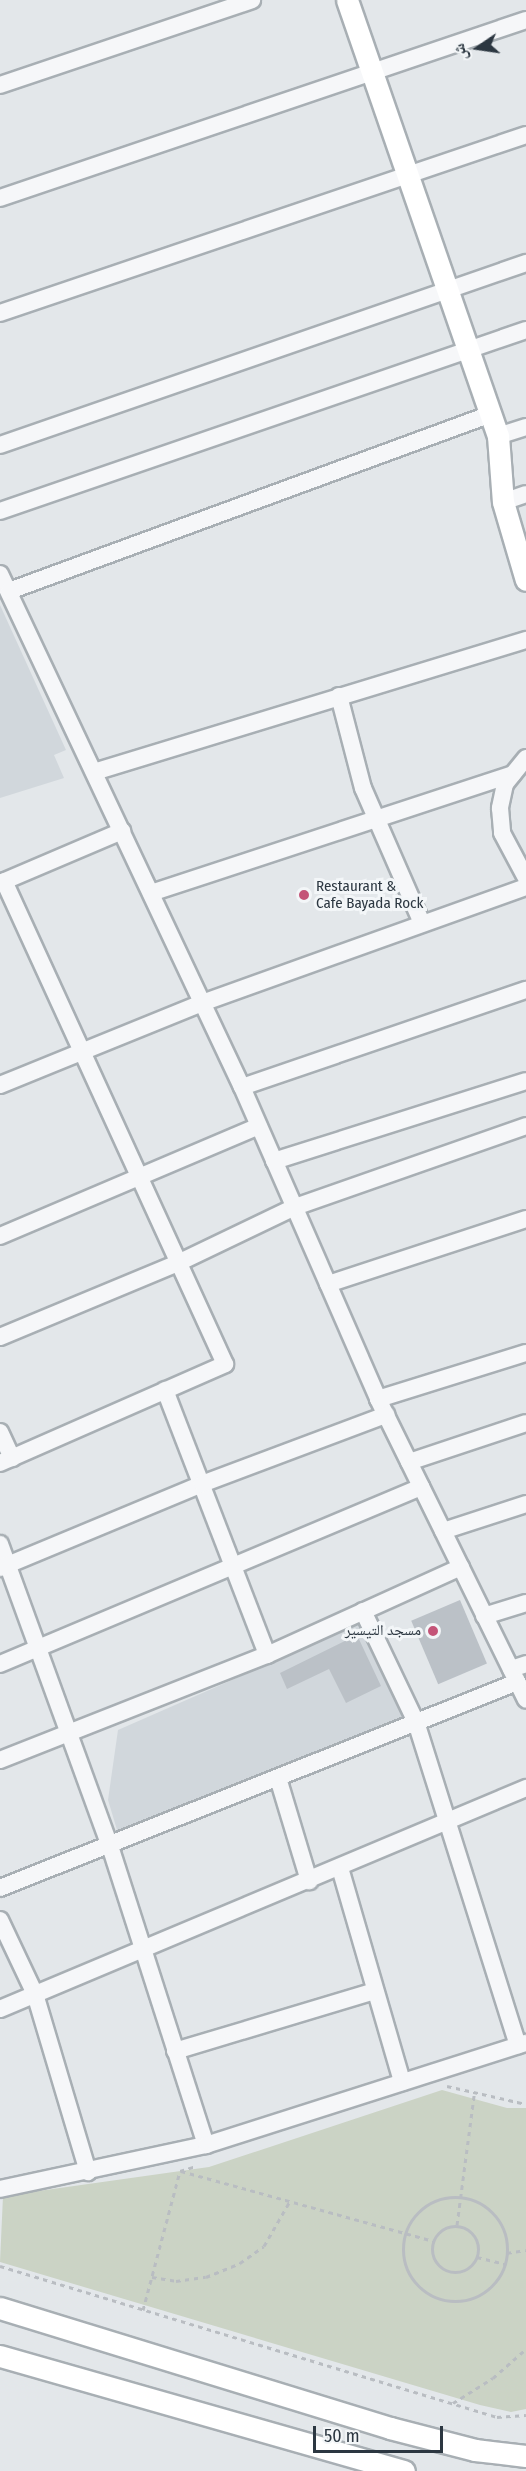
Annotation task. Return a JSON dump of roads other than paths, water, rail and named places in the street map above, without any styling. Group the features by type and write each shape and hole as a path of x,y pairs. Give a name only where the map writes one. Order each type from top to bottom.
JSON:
{"main road":[{"path":"346,0 498,436 503,502 526,577"},
{"path":"0,2308 390,2428 474,2450 526,2456"},
{"path":"0,2356 404,2471"}],"street":[{"path":"0,86 252,0"},
{"path":"0,198 526,20"},
{"path":"0,313 526,135"},
{"path":"0,445 526,263"},
{"path":"0,511 526,330"},
{"path":"9,591 491,414"},
{"path":"498,436 526,427"},
{"path":"503,502 526,494"},
{"path":"0,573 242,1087 378,1399 484,1616 518,1672 526,1700"},
{"path":"94,772 526,640"},
{"path":"339,696 352,754 376,817 422,923"},
{"path":"526,758 505,784 500,808 502,833 526,878"},
{"path":"151,893 376,817 513,774"},
{"path":"0,1432 6,1460 225,1364 178,1263 142,1176 2,882 122,831"},
{"path":"0,1085 202,1003 526,887"},
{"path":"242,1087 526,990"},
{"path":"274,1161 526,1081"},
{"path":"0,1236 259,1126"},
{"path":"0,1338 178,1263 295,1208 526,1126"},
{"path":"328,1284 526,1220"},
{"path":"378,1399 526,1353"},
{"path":"165,1390 267,1655"},
{"path":"4,1566 202,1484 386,1415"},
{"path":"409,1462 526,1423"},
{"path":"0,1664 421,1487"},
{"path":"443,1531 526,1504"},
{"path":"0,1544 4,1566 39,1648 110,1846 206,2145"},
{"path":"0,1760 267,1655 461,1567"},
{"path":"484,1616 526,1602"},
{"path":"0,2189 206,2145 522,2044 416,1722 363,1611"},
{"path":"0,1888 416,1722 518,1672"},
{"path":"278,1778 309,1881"},
{"path":"0,2009 526,1788"},
{"path":"340,1868 402,2082"},
{"path":"0,1920 34,1994 88,2172"},
{"path":"175,2051 375,1991"}],"place":[{"name":"Restaurant & Cafe Bayada Rock","path":"304,895"},
{"name":"مسجد التيسير","path":"433,1631"}]}
